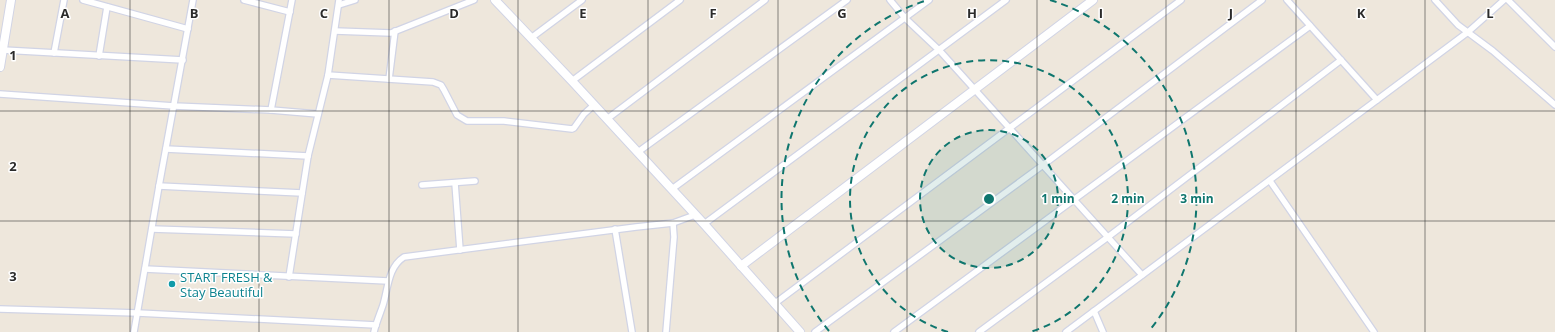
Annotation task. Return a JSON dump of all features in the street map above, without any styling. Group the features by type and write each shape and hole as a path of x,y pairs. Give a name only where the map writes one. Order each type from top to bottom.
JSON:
{"street":[{"path":"0,66 11,0"},
{"path":"54,53 64,0"},
{"path":"83,0 188,29"},
{"path":"134,332 158,186 183,60 193,0"},
{"path":"244,0 290,12"},
{"path":"271,110 292,0"},
{"path":"289,277 308,156 328,75 328,65 339,3 355,0"},
{"path":"335,31 391,33 474,0"},
{"path":"531,38 582,0"},
{"path":"572,81 680,0"},
{"path":"607,119 765,0"},
{"path":"638,152 848,0"},
{"path":"890,0 940,51 1142,275"},
{"path":"672,189 929,0"},
{"path":"704,224 940,51 1006,0"},
{"path":"741,266 1093,0"},
{"path":"774,304 1181,0"},
{"path":"815,332 1043,165 1262,0"},
{"path":"1287,0 1377,100"},
{"path":"1435,0 1458,25 1493,51 1555,105"},
{"path":"1066,332 1468,32 1504,0"},
{"path":"1508,0 1555,48"},
{"path":"496,1 696,215 800,332"},
{"path":"99,56 107,7"},
{"path":"894,332 1310,26"},
{"path":"389,79 395,31"},
{"path":"3,50 183,60"},
{"path":"979,332 1108,237 1342,60"},
{"path":"328,75 419,80 437,83 444,90 457,115 467,121 504,121 572,129 584,114 594,106"},
{"path":"0,94 318,114"},
{"path":"166,149 308,156"},
{"path":"422,185 475,181"},
{"path":"1270,181 1374,332"},
{"path":"455,182 460,250"},
{"path":"158,186 302,193"},
{"path":"374,332 383,304 388,281 395,265 404,257 615,229 673,223 696,215"},
{"path":"666,332 674,237 673,223"},
{"path":"152,228 296,234"},
{"path":"615,229 632,332"},
{"path":"145,269 388,281"},
{"path":"0,309 138,313 376,325"},
{"path":"1094,311 1103,332"}],"place":[{"name":"START FRESH & Stay Beautiful","path":"172,284"}]}
